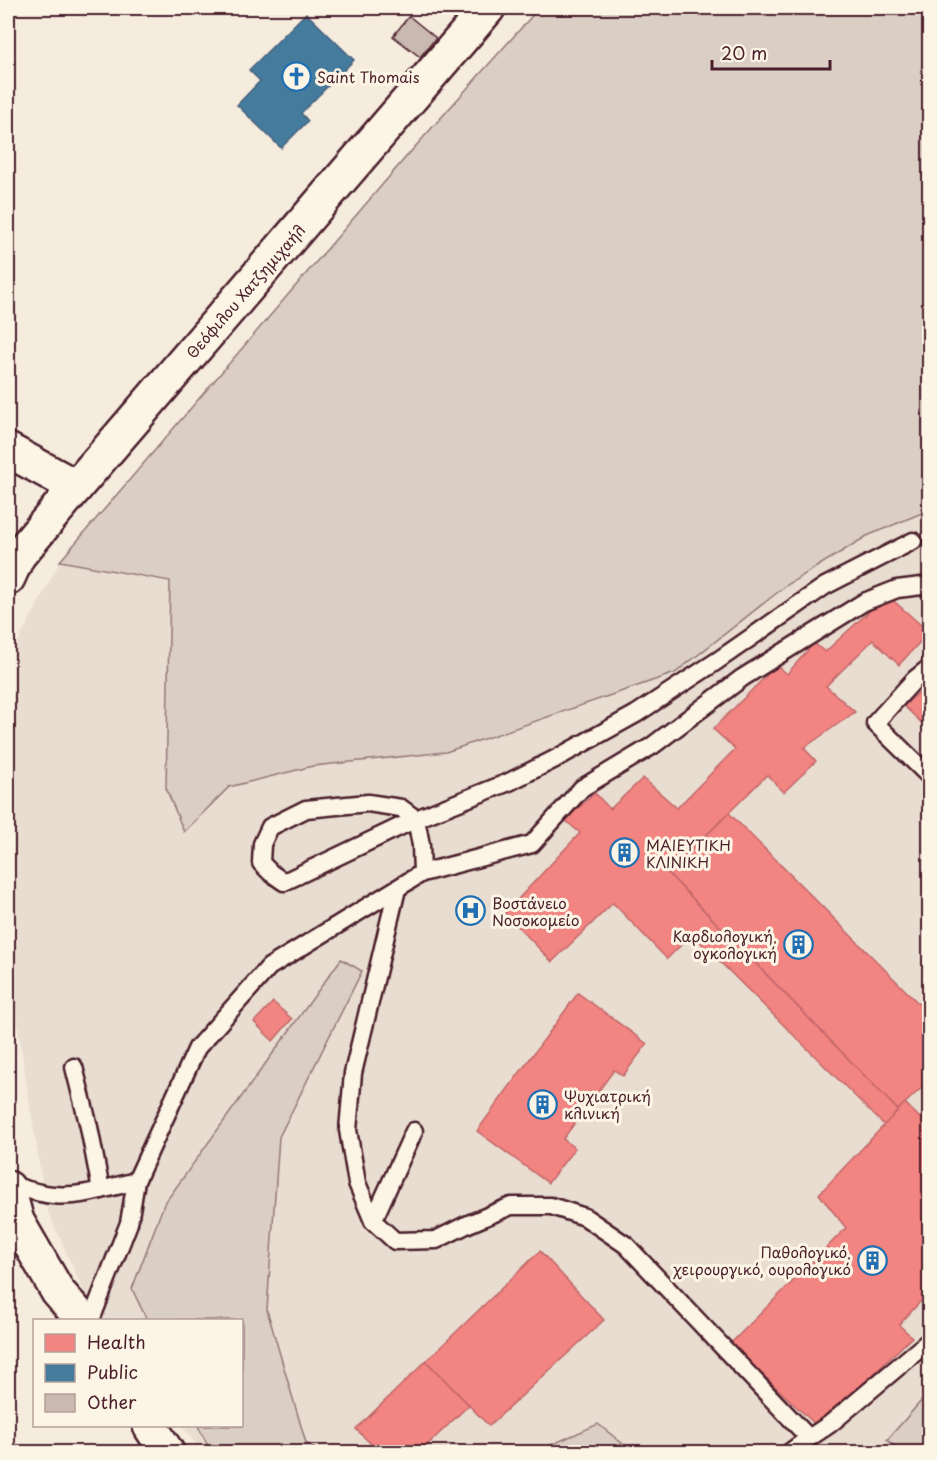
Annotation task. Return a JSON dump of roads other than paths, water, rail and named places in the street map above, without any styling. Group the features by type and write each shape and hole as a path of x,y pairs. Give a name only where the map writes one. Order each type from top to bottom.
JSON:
{"street":[{"name":"Θεόφιλου Χατζημιχαήλ","path":"8,578 18,556 76,487 488,8"},
{"path":"8,450 76,487"},
{"path":"8,1186 17,1221 58,1292 82,1319"},
{"path":"151,1427 167,1452"}],"lane":[{"path":"422,873 421,845 416,819 401,808 368,803 306,809 270,827 262,844 261,863 284,882 416,819 499,786 555,759 636,714 825,586 913,541"},
{"path":"91,1319 129,1222 136,1181 197,1048 269,967 422,873 532,844 582,788 652,746 742,678 864,602 897,589 930,585"},
{"path":"930,667 875,723 930,777"},
{"path":"397,889 353,1073 348,1130 357,1183 373,1221 395,1241 436,1240 466,1224 511,1206 551,1206 585,1217 626,1245 809,1438"},
{"path":"74,1067 101,1190"},
{"path":"373,1221 414,1131"},
{"path":"8,1186 52,1195 101,1190 136,1181"},
{"path":"790,1452 830,1424 930,1340"}],"place":[{"name":"Saint Thomais","path":"296,76"},
{"name":"ΜΑΙΕΥΤΙΚΗ ΚΛΙΝΙΚΗ","path":"625,853"},
{"name":"Βοστάνειο Νοσοκομείο","path":"471,911"},
{"name":"Καρδιολογική, ογκολογική","path":"798,944"},
{"name":"Ψυχιατρική κλινική","path":"543,1104"},
{"name":"Παθολογικό, χειρουργικό, ουρολογικό","path":"872,1260"}]}
